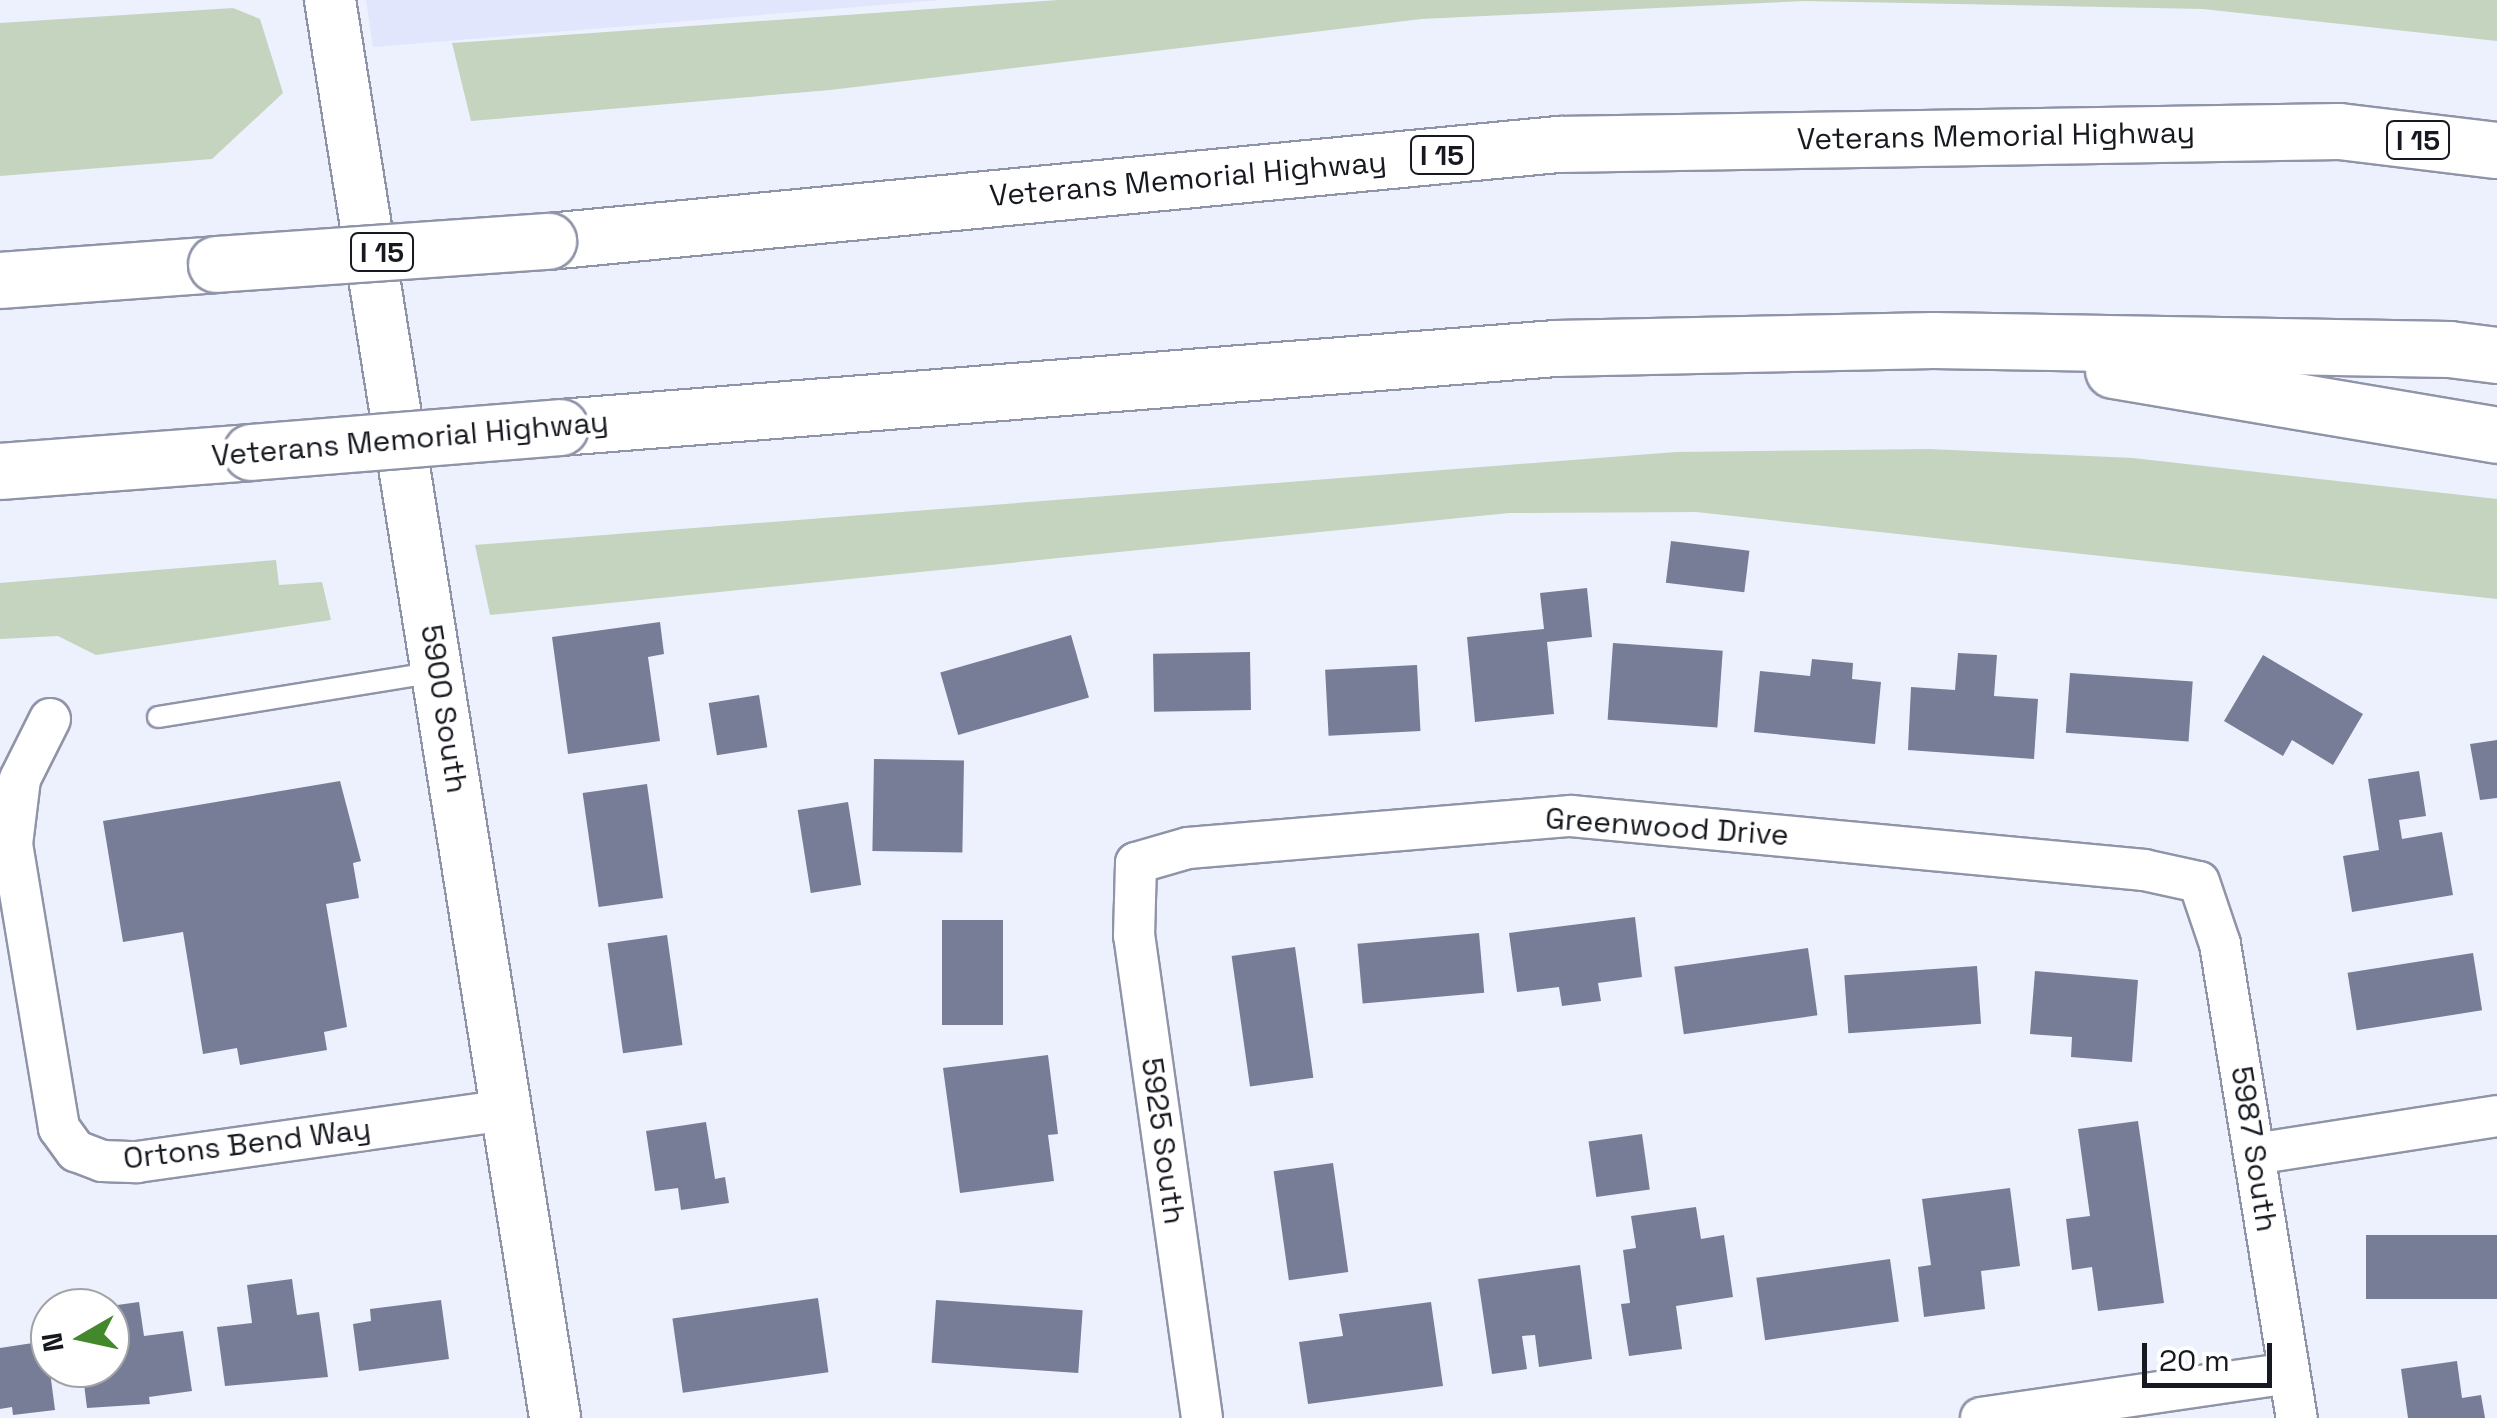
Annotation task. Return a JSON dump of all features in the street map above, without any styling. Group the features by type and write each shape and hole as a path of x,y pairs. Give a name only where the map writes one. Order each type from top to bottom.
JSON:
{"highway":[{"path":"2339,131 2497,126"},
{"name":"Veterans Memorial Highway","path":"0,280 548,241 1558,144 2339,131 2497,150"},
{"path":"1932,340 2497,434"},
{"name":"Veterans Memorial Highway","path":"0,472 1555,348 1932,340 2448,349 2497,356"}],"street":[{"name":"5900 South","path":"330,0 555,1418"},
{"name":"Ortons Bend Way","path":"50,719 20,779 12,844 59,1128 76,1151 102,1161 136,1162 508,1110"},
{"name":"Greenwood Drive","path":"1136,863 1218,845 1572,816 2144,870 2199,882"},
{"name":"5925 South","path":"1136,863 1134,936 1202,1418"},
{"name":"5987 South","path":"2199,882 2218,933 2298,1418"},
{"path":"2255,1154 2497,1116"},
{"path":"1981,1418 2289,1373"}],"lane":[{"path":"158,716 438,672"}],"shaded area":[{"path":"366,0 941,0 373,47"}],"green space":[{"path":"1058,0 2497,0 2497,41 2203,9 1804,1 1421,19 830,90 471,121 452,43"},
{"path":"233,8 260,19 283,93 212,159 0,176 0,23"},
{"path":"1929,449 2133,458 2497,499 2497,599 1696,512 1509,513 490,615 475,545 1676,452"},
{"path":"276,560 279,585 322,582 331,620 96,655 58,636 0,639 0,583"}],"building":[{"path":"1671,541 1749,551 1744,592 1666,583"},
{"path":"1587,588 1592,637 1547,642 1554,714 1475,722 1467,637 1544,629 1540,593"},
{"path":"660,622 664,654 648,657 660,741 568,754 552,637"},
{"path":"1071,635 1089,697 958,735 940,672"},
{"path":"1613,643 1723,651 1717,727 1608,720"},
{"path":"1250,652 1251,710 1154,712 1153,654"},
{"path":"1958,653 1997,655 1994,696 2038,699 2034,759 1908,750 1911,687 1955,690"},
{"path":"2263,655 2363,714 2333,765 2292,740 2283,756 2224,721"},
{"path":"1812,659 1853,663 1852,679 1881,682 1875,744 1754,732 1760,671 1810,676"},
{"path":"1417,665 1420,731 1329,736 1325,670"},
{"path":"2070,673 2193,682 2189,741 2066,733"},
{"path":"759,695 767,747 717,755 709,703"},
{"path":"2497,740 2497,798 2480,800 2470,744"},
{"path":"874,759 964,761 962,853 872,851"},
{"path":"2419,771 2426,816 2399,820 2402,839 2442,832 2453,895 2352,912 2343,856 2379,850 2368,779"},
{"path":"340,781 361,861 353,863 359,898 326,904 347,1027 324,1032 327,1050 240,1065 237,1048 203,1054 183,932 123,942 103,821"},
{"path":"647,784 663,898 599,907 583,793"},
{"path":"848,802 861,885 811,893 798,810"},
{"path":"1635,917 1642,977 1598,983 1601,1001 1562,1006 1559,987 1517,992 1509,933"},
{"path":"942,920 1003,920 1003,1025 942,1025"},
{"path":"1479,933 1484,993 1363,1003 1357,944"},
{"path":"667,935 682,1045 623,1053 608,943"},
{"path":"1295,947 1313,1078 1250,1087 1232,956"},
{"path":"1808,948 1817,1015 1684,1034 1674,967"},
{"path":"2473,953 2482,1010 2357,1030 2348,973"},
{"path":"1977,966 1981,1024 1848,1033 1844,975"},
{"path":"2035,971 2138,980 2132,1062 2071,1057 2072,1037 2030,1034"},
{"path":"1048,1055 1058,1134 1048,1135 1054,1181 960,1193 943,1068"},
{"path":"2138,1121 2164,1303 2098,1311 2092,1267 2072,1270 2066,1219 2090,1216 2078,1129"},
{"path":"706,1122 715,1179 725,1177 729,1203 681,1210 678,1188 655,1191 646,1131"},
{"path":"1642,1134 1650,1189 1596,1197 1589,1142"},
{"path":"1333,1163 1348,1272 1289,1280 1274,1171"},
{"path":"2010,1188 2020,1266 1981,1271 1985,1309 1924,1317 1918,1267 1931,1265 1922,1199"},
{"path":"1696,1207 1701,1239 1724,1235 1733,1297 1676,1306 1682,1349 1629,1356 1621,1304 1630,1303 1623,1250 1636,1248 1631,1216"},
{"path":"2366,1235 2497,1235 2497,1299 2366,1299"},
{"path":"1890,1259 1899,1321 1765,1340 1756,1278"},
{"path":"1580,1265 1592,1359 1539,1367 1535,1335 1522,1336 1527,1369 1492,1374 1478,1279"},
{"path":"292,1279 297,1315 319,1312 328,1377 225,1386 217,1327 252,1323 247,1285"},
{"path":"818,1298 828,1372 683,1393 672,1318"},
{"path":"441,1300 449,1359 359,1371 353,1324 371,1321 370,1309"},
{"path":"936,1300 1083,1310 1078,1373 932,1363"},
{"path":"139,1302 144,1336 183,1331 192,1391 149,1397 150,1404 87,1408 84,1388 130,1388 130,1303"},
{"path":"1431,1302 1443,1386 1308,1404 1299,1342 1343,1336 1339,1314"},
{"path":"30,1343 30,1388 52,1388 55,1410 13,1415 12,1407 0,1409 0,1348"},
{"path":"2457,1361 2462,1398 2481,1395 2485,1418 2408,1418 2401,1369"}]}
